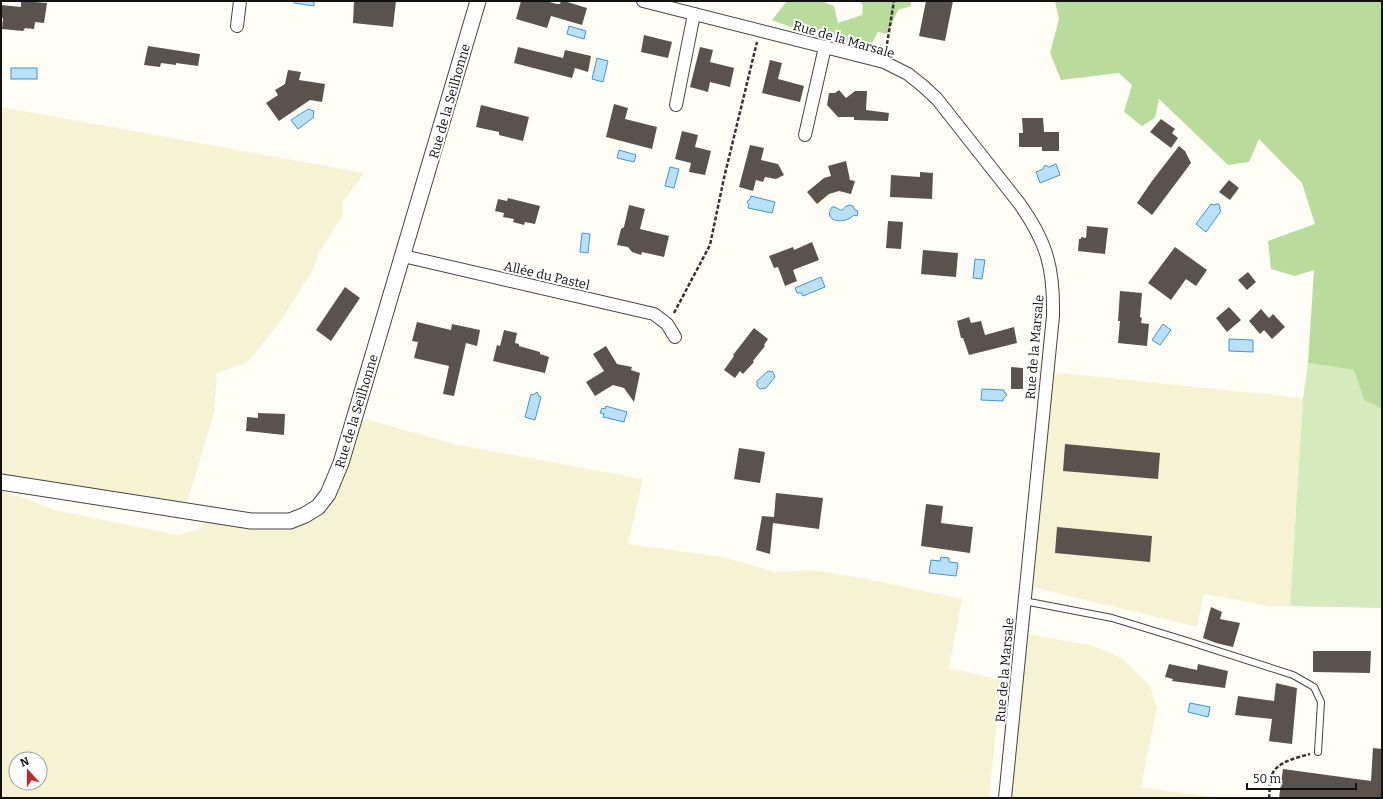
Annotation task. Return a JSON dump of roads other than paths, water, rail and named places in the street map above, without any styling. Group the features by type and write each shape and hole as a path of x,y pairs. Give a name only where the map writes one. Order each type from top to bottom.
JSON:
{"street":[{"path":"237,26 240,1"},
{"name":"Rue de la Seilhonne","path":"1,482 251,521 290,521 305,515 318,507 328,494 341,463 478,1"},
{"name":"Rue de la Marsale","path":"643,1 671,4 694,14 884,62 908,74 937,99 1030,219 1046,252 1051,270 1053,316 1005,798"},
{"path":"676,105 694,14"},
{"path":"805,135 825,47"},
{"name":"Allée du Pastel","path":"403,256 654,314 668,324 676,337"}],"lane":[{"path":"1024,601 1112,618 1292,675 1314,687 1321,702 1318,752"}],"water":[{"path":"294,1 314,1 314,6 294,3"},
{"path":"569,26 586,31 584,39 567,34"},
{"path":"597,58 608,61 603,82 592,79"},
{"path":"11,68 37,68 37,79 11,79"},
{"path":"308,109 314,111 314,117 298,129 291,120"},
{"path":"619,150 636,155 634,162 617,158"},
{"path":"1056,164 1060,175 1040,183 1036,172 1043,169 1045,165 1049,167"},
{"path":"670,167 679,169 674,188 665,186"},
{"path":"751,196 775,202 772,213 748,208 749,205 747,202"},
{"path":"1211,204 1219,204 1221,211 1206,232 1196,224"},
{"path":"849,205 853,206 855,210 858,211 857,216 854,215 840,221 832,219 830,212 832,207 842,210"},
{"path":"582,233 590,234 588,253 580,252"},
{"path":"975,259 985,260 982,279 973,278"},
{"path":"821,277 825,287 803,296 802,293 797,293 795,288"},
{"path":"1163,324 1171,330 1160,345 1152,340"},
{"path":"1229,339 1253,340 1253,352 1229,351"},
{"path":"768,371 773,372 775,377 766,388 760,389 757,386 757,381"},
{"path":"982,389 1004,390 1007,395 1003,401 981,400"},
{"path":"537,392 541,397 535,420 525,417 531,394 533,395"},
{"path":"606,406 627,412 624,422 603,417 604,414 600,413 602,408 605,409"},
{"path":"941,557 949,558 949,562 958,563 956,576 929,573 931,560 940,561"},
{"path":"1190,703 1210,707 1208,717 1188,712"}]}
